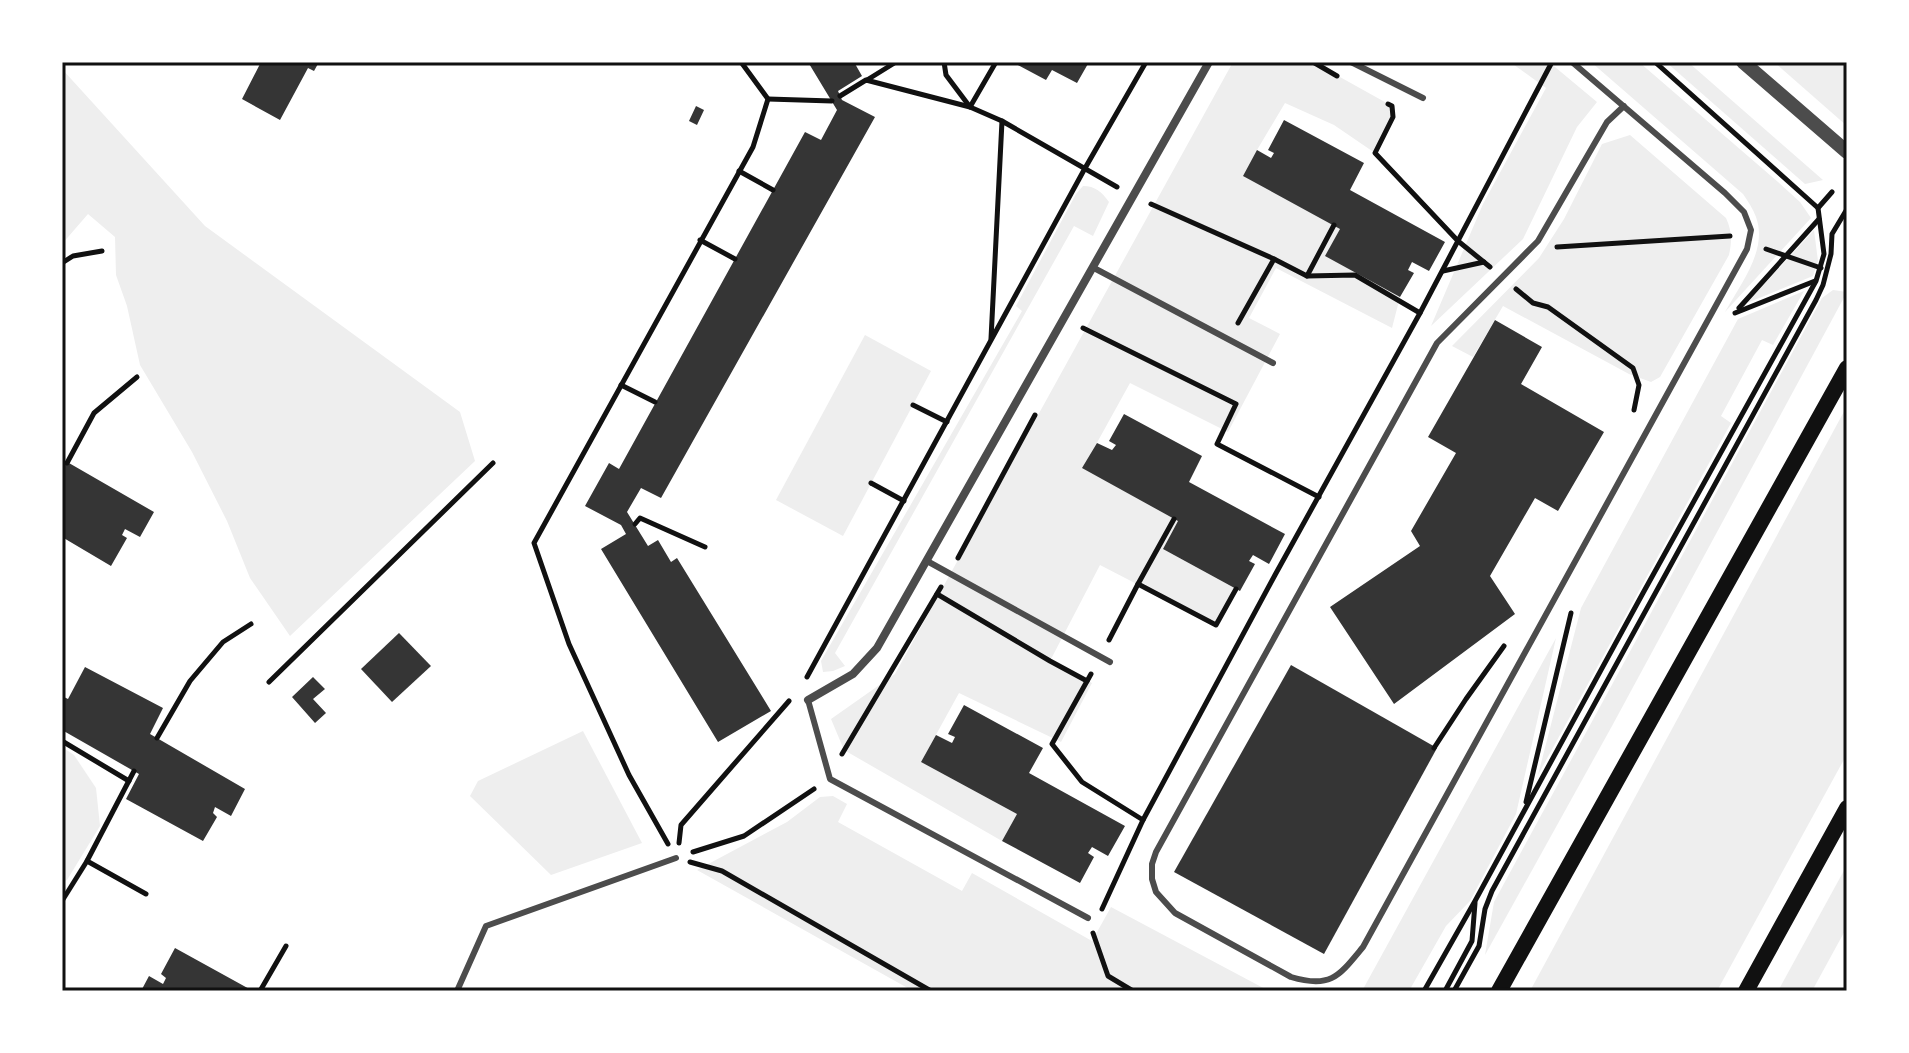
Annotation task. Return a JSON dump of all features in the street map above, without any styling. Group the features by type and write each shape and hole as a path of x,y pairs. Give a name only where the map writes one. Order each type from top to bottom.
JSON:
{"main road":[{"path":"1499,991 1847,368"},
{"path":"1746,991 1847,808"}],"street":[{"path":"808,700 853,674 877,648 1209,62"},
{"path":"1743,62 1847,152"}],"lane":[{"path":"1351,62 1423,98"},
{"path":"1572,62 1624,106 1725,193 1744,212 1751,230 1747,249 1363,947 1342,972 1331,979 1318,982 1291,977 1175,913 1156,892 1152,864 1162,839 1437,343 1538,241 1607,122 1624,106"},
{"path":"1094,268 1273,363"},
{"path":"927,561 1110,662"},
{"path":"808,700 830,779 1088,918"},
{"path":"457,991 486,926 676,858"}],"path":[{"path":"741,62 768,99"},
{"path":"840,96 896,62"},
{"path":"944,62 946,75 970,107"},
{"path":"970,107 996,62"},
{"path":"801,688 1146,62"},
{"path":"1313,62 1339,77"},
{"path":"1133,991 1108,976 1088,918 1099,915 1143,820 1420,313 1552,62"},
{"path":"1424,991 1821,268 1824,254 1818,208 1655,62"},
{"path":"866,80 970,107 1002,121 1084,170"},
{"path":"768,99 832,101"},
{"path":"768,99 753,147 534,543 575,657 629,775 676,858 722,871 931,991"},
{"path":"1379,99 1392,106 1393,117 1375,153 1458,241 1502,278 1533,303 1548,307 1633,368 1639,385 1633,418"},
{"path":"991,343 1002,121"},
{"path":"739,171 773,190"},
{"path":"1818,208 1832,192"},
{"path":"1152,204 1307,276 1355,275 1420,313"},
{"path":"1454,991 1479,946 1485,909 1492,891 1816,300 1831,254 1832,234 1847,209"},
{"path":"1728,326 1736,312 1819,219"},
{"path":"1307,276 1334,225"},
{"path":"1442,271 1563,246 1731,236 1821,268"},
{"path":"700,240 735,259"},
{"path":"62,263 73,256 102,251"},
{"path":"1237,325 1274,259"},
{"path":"1736,312 1816,281"},
{"path":"1083,328 1236,404 1217,444 1319,497"},
{"path":"67,463 94,413 137,377"},
{"path":"621,385 655,402"},
{"path":"913,405 947,422"},
{"path":"269,682 493,463"},
{"path":"871,483 904,501"},
{"path":"635,524 640,518 705,547"},
{"path":"1143,820 1082,782 1052,744 1174,519"},
{"path":"1138,584 1216,625 1236,589"},
{"path":"937,594 1087,681"},
{"path":"1524,811 1571,611"},
{"path":"157,738 190,681 223,642 251,624"},
{"path":"676,858 681,825 791,699"},
{"path":"1434,748 1466,699"},
{"path":"62,741 129,781"},
{"path":"62,901 87,861 134,771"},
{"path":"676,858 744,836 830,779"},
{"path":"87,861 146,894"},
{"path":"1445,991 1472,941 1475,901"},
{"path":"260,991 286,946"}],"shaded area":[{"path":"1233,62 1313,62 1392,106 1393,117 1375,153 1334,125 1285,103 1257,150 1340,229 1326,256 1400,297 1392,328 1276,268 1249,318 1280,334 1228,432 1130,383 1083,468 1178,521 1163,549 1236,589 1216,625 1100,565 1050,661 1092,683 1061,742 959,693 921,762 1017,814 1002,841 844,750 831,719 895,674"},
{"path":"1510,62 1549,62 1597,102 1577,127 1523,239 1431,326 1483,204 1546,88"},
{"path":"1591,62 1639,62 1778,182 1800,202 1811,218 1725,312 1756,254 1759,229 1752,208 1743,194"},
{"path":"1666,62 1688,62 1823,180 1805,184"},
{"path":"1774,62 1847,62 1847,126"},
{"path":"62,69 205,226 460,412 475,461 290,636 250,578 227,521 192,452 140,365 127,306 116,275 115,237 88,214 62,244"},
{"path":"1630,135 1726,218 1730,232 1729,255 1660,377 1651,382 1629,374 1503,306 1473,357 1452,346 1539,258 1564,219 1602,144"},
{"path":"1083,186 1098,190 1109,202 1093,236 1074,226 835,653 845,666 823,672 821,661 1022,311 1016,306"},
{"path":"1814,230 1818,261 1813,276 1747,303"},
{"path":"1833,290 1847,292 1485,955 1494,902 1822,298"},
{"path":"1804,291 1773,345 1762,340 1721,416 1731,423 1538,775 1581,608 1738,319"},
{"path":"865,335 931,371 843,536 776,500"},
{"path":"1847,406 1847,754 1717,991 1530,991"},
{"path":"1556,638 1516,814 1470,901 1446,926 1409,991 1362,991"},
{"path":"583,731 642,843 551,875 470,796 478,781"},
{"path":"62,747 74,755 96,788 100,826 67,880 62,882"},
{"path":"833,796 847,804 838,822 962,891 972,873 1092,941 1111,907 1269,991 913,991 697,870 787,822 820,797"},
{"path":"1847,865 1847,927 1812,991 1778,991"}],"building":[{"path":"261,62 319,62 314,71 308,68 280,120 242,99"},
{"path":"808,62 854,62 862,76 838,91 842,100 875,117 661,498 641,488 627,512 648,546 658,540 671,562 677,558 771,711 718,742 601,549 626,534 621,525 585,506 609,463 619,469 805,132 821,140 837,110"},
{"path":"1012,62 1089,62 1077,83 1052,70 1046,80"},
{"path":"696,106 704,110 697,125 689,121"},
{"path":"1284,120 1364,163 1350,190 1445,242 1429,271 1412,262 1408,270 1414,273 1400,297 1325,256 1340,229 1243,176 1257,150 1271,158 1274,153 1268,150"},
{"path":"1495,320 1542,347 1521,384 1604,432 1558,511 1535,498 1490,576 1515,614 1394,704 1330,607 1420,546 1411,531 1456,453 1428,437"},
{"path":"1124,414 1202,456 1189,482 1285,534 1269,564 1253,555 1249,561 1255,564 1240,591 1163,549 1178,521 1082,468 1097,443 1112,450 1116,445 1109,441"},
{"path":"62,459 154,512 140,537 125,529 122,535 127,538 111,566 62,537"},
{"path":"399,633 431,666 392,702 361,669"},
{"path":"1291,665 1437,748 1324,954 1174,872"},
{"path":"85,667 163,708 150,734 245,789 231,816 215,807 213,813 217,817 203,841 126,799 139,774 62,730 62,696 68,699"},
{"path":"313,677 325,689 313,699 326,713 315,723 292,697"},
{"path":"964,705 1043,748 1029,773 1125,826 1108,856 1092,847 1088,853 1094,857 1080,883 1002,841 1017,814 921,762 936,735 952,743 955,737 948,734"},
{"path":"175,948 253,991 141,991 149,976 163,984 166,978 161,974"}]}
